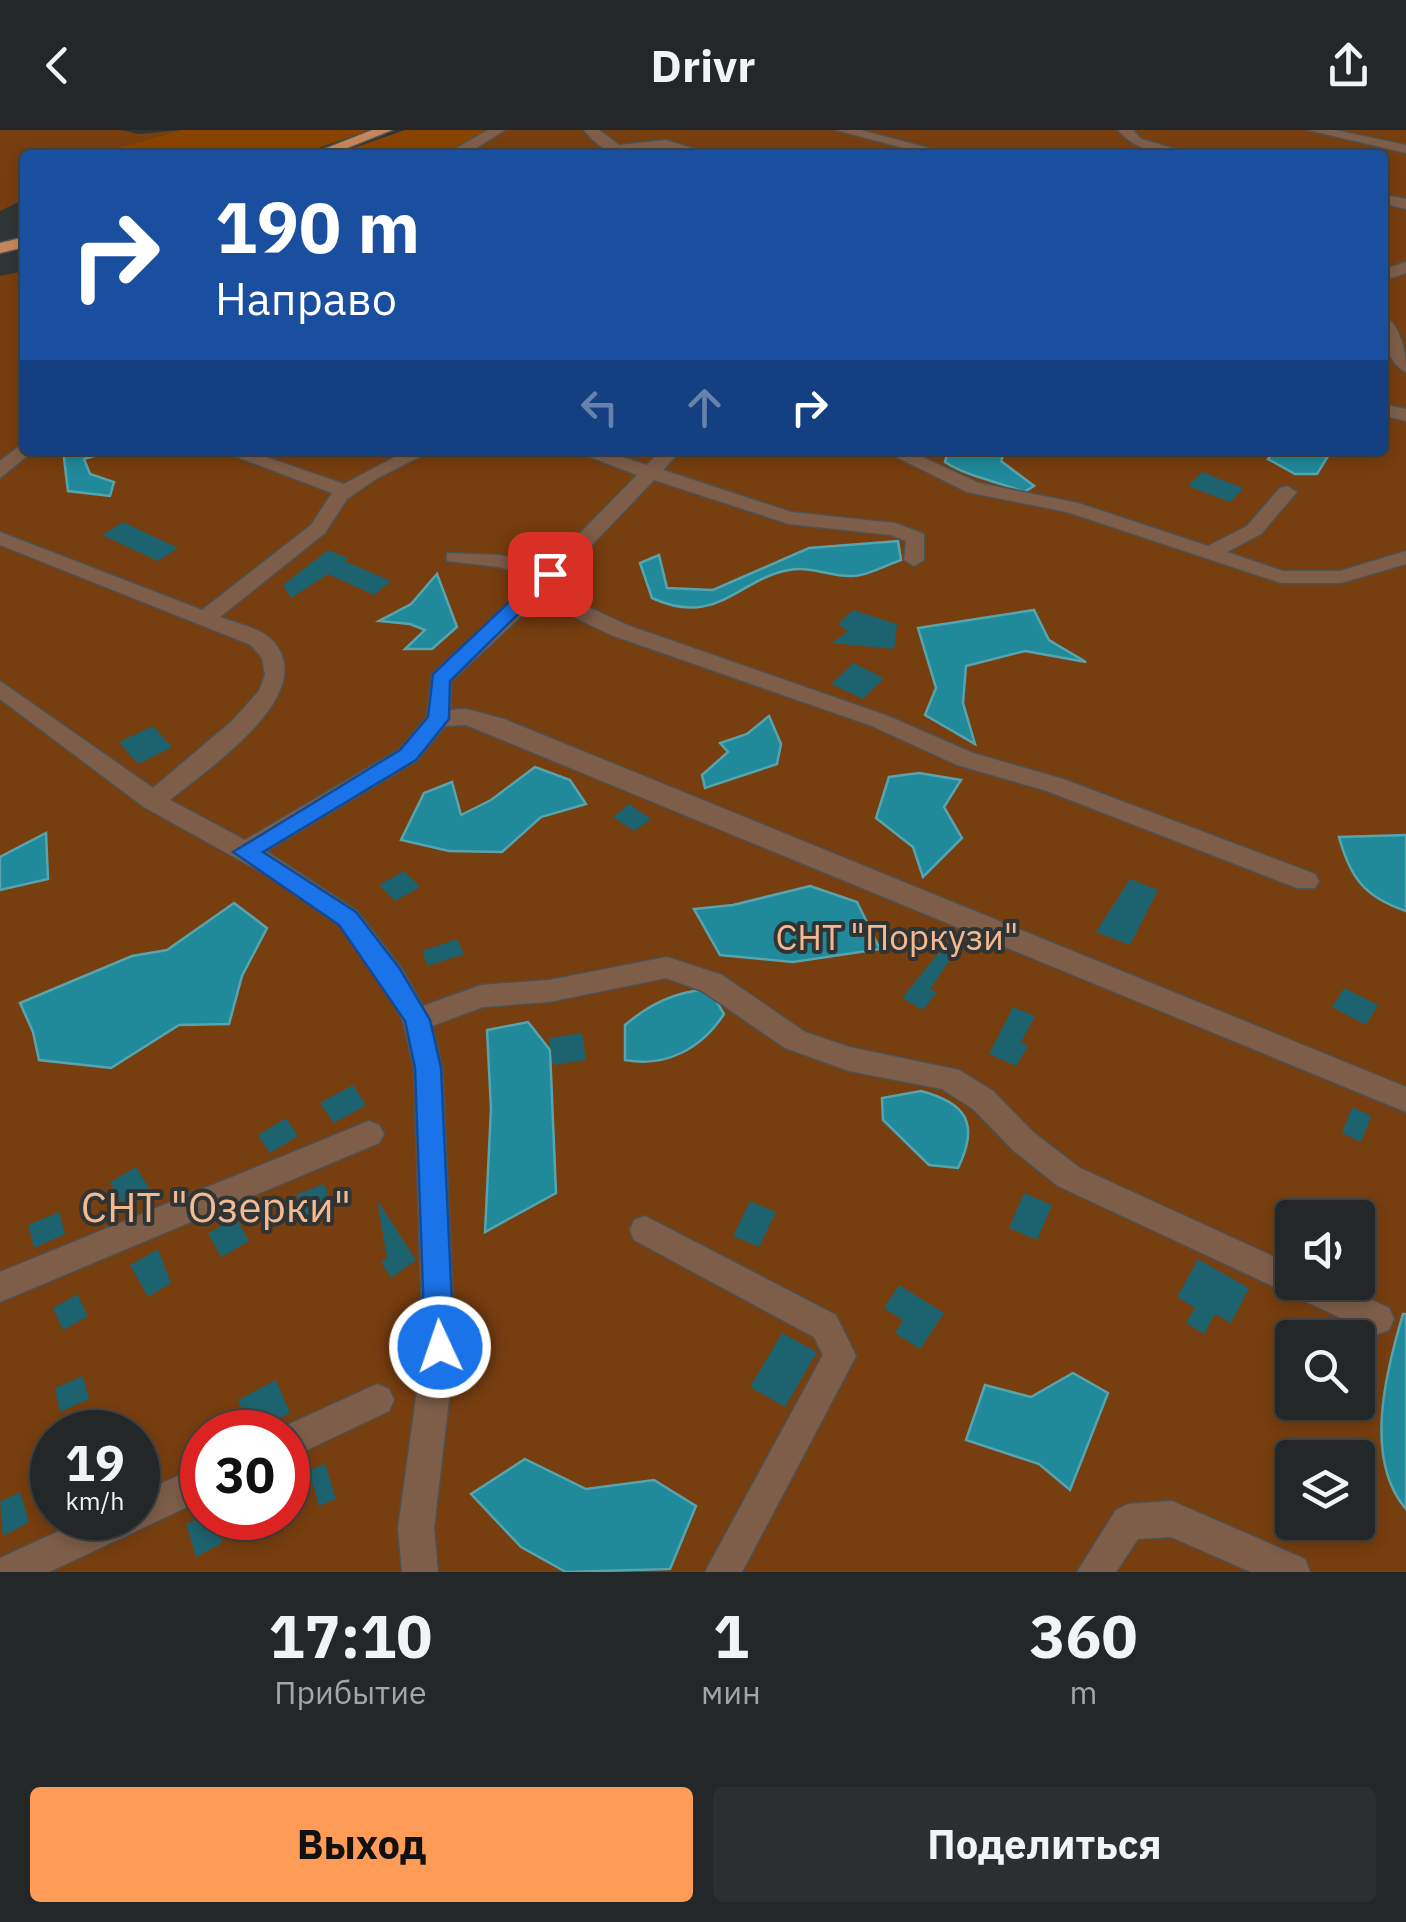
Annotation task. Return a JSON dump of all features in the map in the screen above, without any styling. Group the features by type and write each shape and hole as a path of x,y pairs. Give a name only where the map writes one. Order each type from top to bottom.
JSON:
{"main road":[{"path":"330,150 385,130"}],"street":[{"path":"463,150 498,130"},
{"path":"591,130 603,145 619,150"},
{"path":"842,130 927,150"},
{"path":"1125,130 1136,142 1169,150"},
{"path":"1315,130 1406,148"},
{"path":"636,150 666,144 688,150"},
{"path":"1388,331 1406,367"},
{"path":"0,472 20,453"},
{"path":"242,455 346,491"},
{"path":"204,619 318,529 346,491 369,475 413,455"},
{"path":"596,455 789,518 895,529 918,538 914,560"},
{"path":"245,852 408,755 438,719 440,679 543,582 667,455"},
{"path":"901,455 974,488 1071,507 1281,576 1312,580 1341,577 1406,557"},
{"path":"1211,552 1254,530 1287,492"},
{"path":"0,538 259,640 274,655 275,681 254,713 153,801"},
{"path":"454,557 500,561 543,582 619,630 880,721 964,759 1055,784 1306,880"},
{"path":"0,688 153,801 290,876 348,918 392,976 417,1020 428,1068 440,1347 416,1528 420,1572"},
{"path":"438,719 466,716 496,724 763,841 880,884 1406,1100"},
{"path":"417,1020 481,996 550,990 667,967 712,983 795,1040 849,1058 949,1078 983,1100 1024,1142 1069,1177 1275,1271"},
{"path":"0,1288 369,1134"},
{"path":"645,1230 826,1326 840,1356 723,1572"},
{"path":"1337,1300 1378,1319"},
{"path":"310,1432 378,1400"},
{"path":"1096,1572 1128,1522 1172,1519 1292,1572"},
{"path":"9,1572 78,1540"}],"green space":[{"path":"0,130 122,130 138,134 181,130 107,150 20,150 20,201 0,211"},
{"name":"СНТ \"Поркузи\"","path":"490,130 1406,130 1406,1572 0,1572 0,276 20,272 17,286 20,455 1388,455 1388,150 455,150"}],"shaded area":[{"path":"181,130 371,130 313,150 107,150"},
{"path":"405,130 490,130 455,150 347,150"}],"water":[{"path":"64,455 97,455 84,459 90,474 114,482 110,496 68,491"},
{"path":"947,455 1003,455 1001,461 1034,486 1024,492 945,462"},
{"path":"1271,455 1328,456 1317,474 1295,474 1268,459"},
{"path":"898,541 901,560 869,573 850,576 789,570 755,582 726,599 694,608 652,598 640,563 659,555 667,588 713,590 809,548"},
{"path":"437,574 457,627 432,649 405,649 425,630 410,624 379,621 411,604"},
{"path":"1034,610 1049,640 1086,662 1025,651 966,666 963,703 975,744 925,715 936,688 918,628"},
{"path":"769,716 781,744 777,764 705,788 702,775 728,752 720,743 747,734"},
{"path":"535,767 570,780 586,804 541,817 502,852 449,851 401,840 424,793 452,782 461,815 491,800"},
{"path":"919,773 961,780 944,807 962,838 923,877 913,847 876,818 889,777"},
{"path":"46,833 48,879 0,890 0,857"},
{"path":"1406,835 1406,911 1379,899 1361,884 1339,837"},
{"path":"810,886 857,902 880,949 793,962 720,955 694,909 733,905"},
{"path":"234,903 267,928 242,976 229,1024 179,1025 111,1068 39,1060 33,1032 20,1003 132,956 167,950"},
{"path":"709,989 724,1014 705,1037 669,1058 625,1060 625,1025 664,1000"},
{"path":"528,1022 550,1050 556,1193 485,1232 491,1109 487,1030"},
{"path":"921,1091 949,1102 965,1117 968,1139 958,1168 929,1165 883,1120 882,1098"},
{"path":"1403,1314 1406,1509 1393,1489 1382,1440 1385,1388"},
{"path":"1073,1373 1108,1393 1070,1490 1039,1464 966,1440 985,1385 1031,1397"},
{"path":"525,1459 586,1489 654,1480 696,1506 670,1569 566,1572 521,1547 471,1494"}],"building":[{"path":"1202,472 1243,488 1230,502 1188,486"},
{"path":"123,522 178,548 158,561 102,535"},
{"path":"328,550 391,581 374,595 328,574 291,598 283,585"},
{"path":"853,610 897,624 894,649 832,643 848,631 838,624"},
{"path":"853,663 884,678 863,699 831,684"},
{"path":"153,726 172,747 138,764 119,742"},
{"path":"629,804 651,819 634,831 613,817"},
{"path":"404,871 420,887 395,901 379,885"},
{"path":"1130,879 1158,890 1130,945 1096,932"},
{"path":"457,939 464,954 428,966 422,951"},
{"path":"948,941 958,948 930,989 937,992 923,1010 902,998"},
{"path":"1344,988 1378,1005 1366,1025 1332,1007"},
{"path":"1013,1007 1035,1016 1021,1042 1028,1046 1016,1066 989,1054"},
{"path":"582,1033 586,1060 553,1065 549,1038"},
{"path":"353,1085 366,1105 334,1123 320,1103"},
{"path":"1352,1107 1371,1116 1361,1142 1342,1133"},
{"path":"286,1118 298,1136 270,1153 258,1135"},
{"path":"136,1167 152,1193 125,1208 110,1182"},
{"path":"324,1184 332,1206 304,1216 297,1194"},
{"path":"1024,1193 1052,1205 1037,1240 1009,1228"},
{"path":"377,1200 416,1260 391,1278 381,1262 387,1258"},
{"path":"750,1201 776,1212 759,1247 733,1236"},
{"path":"59,1212 65,1234 34,1248 28,1225"},
{"path":"236,1218 249,1241 221,1257 208,1233"},
{"path":"158,1249 171,1283 148,1297 130,1265"},
{"path":"1198,1259 1249,1288 1231,1323 1215,1314 1204,1334 1186,1323 1195,1308 1177,1297"},
{"path":"899,1285 944,1313 920,1349 895,1333 903,1320 884,1308"},
{"path":"77,1294 88,1316 63,1330 53,1308"},
{"path":"782,1333 817,1352 785,1407 750,1387"},
{"path":"83,1376 89,1399 60,1410 55,1388"},
{"path":"276,1380 289,1410 242,1410 238,1400"},
{"path":"325,1464 336,1499 319,1506 310,1470"},
{"path":"20,1492 29,1522 3,1536 0,1502"},
{"path":"191,1540 221,1540 222,1543 196,1557"}],"route":[{"path":"440,1347 428,1068 417,1020 392,976 348,918 290,876 245,852 354,791 408,755 438,719 440,679 550,574"}],"park label":[{"name":"СНТ \"Озерки\"","path":"216,1206"}]}
